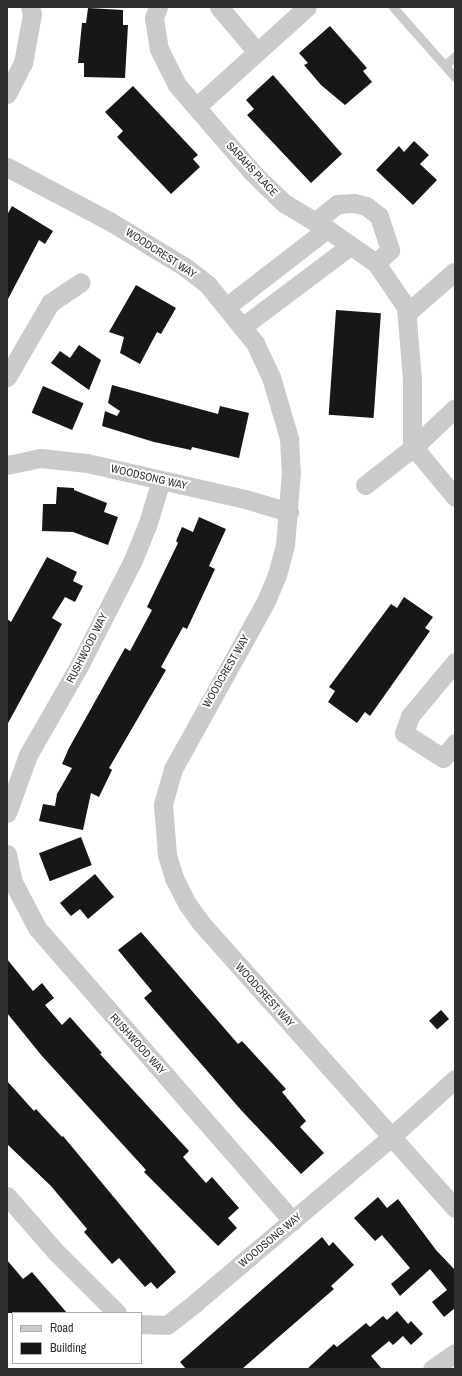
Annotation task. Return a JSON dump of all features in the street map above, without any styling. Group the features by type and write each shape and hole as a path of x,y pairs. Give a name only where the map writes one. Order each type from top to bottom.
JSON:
{"street":[{"path":"7,94 23,63 32,14 30,7"},
{"name":"SARAHS PLACE","path":"158,7 154,18 159,48 177,85 252,172 284,203 376,263 406,307 412,380 412,440 451,485"},
{"path":"219,7 257,52"},
{"path":"196,107 307,7"},
{"name":"WOODCREST WAY","path":"7,167 112,222 161,251 208,285 255,343 272,377 283,410 289,438 291,472 289,512 276,576 265,603 197,722 166,789 163,833 167,855 174,878 188,905 201,923 455,1208"},
{"path":"226,307 321,226 337,204 354,203 366,206 380,216 390,250 376,263"},
{"path":"242,326 350,246"},
{"path":"407,314 455,273"},
{"path":"7,377 50,303 81,282"},
{"path":"365,485 416,446 455,408"},
{"name":"WOODSONG WAY","path":"7,465 40,458 87,462 289,512"},
{"name":"RUSHWOOD WAY","path":"7,812 28,754 75,672 133,560 147,526 161,480"},
{"path":"455,662 410,716 404,733 443,758 455,743"},
{"name":"RUSHWOOD WAY","path":"7,854 13,882 38,928 73,972 293,1221"},
{"name":"WOODSONG WAY","path":"142,1324 167,1324 293,1221 391,1137 455,1079"},
{"path":"7,1196 56,1252 116,1312"},
{"path":"432,1369 455,1353"}],"lane":[{"path":"393,7 455,77"},
{"path":"445,65 455,56"}],"building":[{"path":"88,8 123,10 123,25 128,25 125,78 84,77 84,63 78,63 82,23 86,23"},
{"path":"330,26 367,68 363,71 372,82 345,105 321,85 304,65 308,63 299,53"},
{"path":"273,75 342,154 311,183 247,115 254,109 246,100"},
{"path":"133,86 198,155 193,159 200,167 171,194 117,137 123,131 105,112"},
{"path":"414,141 429,155 420,164 437,180 413,205 376,170 399,146 404,152"},
{"path":"12,206 53,231 45,244 39,240 7,301 7,215"},
{"path":"136,285 176,308 161,334 157,332 140,364 120,353 124,337 109,332"},
{"path":"336,310 381,313 374,418 329,415"},
{"path":"79,345 101,360 89,390 51,363 60,351 70,358"},
{"path":"112,385 218,414 220,406 249,413 239,458 192,447 191,450 154,442 102,426 105,411 117,416 120,411 108,403"},
{"path":"43,386 84,403 72,430 32,413"},
{"path":"57,487 74,488 74,490 107,503 104,512 118,517 108,545 73,532 42,531 43,504 56,504"},
{"path":"199,517 226,529 209,566 215,569 187,629 183,627 161,667 166,670 109,768 112,770 99,797 91,793 83,830 39,821 43,804 55,806 57,794 72,768 62,764 69,748 125,648 130,651 152,610 147,607 178,543 176,541 182,527 193,532"},
{"path":"47,557 77,572 73,581 83,586 75,602 65,597 52,618 62,624 7,725 7,619 11,622"},
{"path":"404,597 433,617 425,628 430,631 370,716 365,712 357,723 328,702 335,691 329,687 391,604 397,608"},
{"path":"81,837 92,865 50,881 39,853"},
{"path":"95,874 114,897 88,919 80,909 71,916 60,903"},
{"path":"141,932 238,1044 242,1041 286,1089 282,1092 306,1121 300,1127 324,1153 301,1174 241,1110 144,998 152,991 118,950"},
{"path":"7,959 33,991 42,983 54,998 45,1005 62,1025 70,1017 102,1053 100,1054 189,1151 183,1157 206,1183 212,1177 239,1208 228,1218 237,1228 218,1246 144,1172 146,1170 42,1056 7,1013"},
{"path":"441,1010 449,1019 437,1030 429,1021"},
{"path":"7,1081 34,1111 36,1109 62,1137 63,1136 176,1272 157,1289 151,1282 145,1287 119,1258 112,1264 84,1232 87,1229 51,1186 7,1144"},
{"path":"378,1197 387,1208 398,1199 436,1250 455,1270 455,1308 444,1317 432,1302 447,1290 430,1269 400,1296 391,1284 410,1268 382,1235 375,1241 354,1218"},
{"path":"322,1237 329,1246 333,1242 354,1265 331,1286 334,1289 242,1369 186,1369 180,1362"},
{"path":"7,1260 23,1279 32,1272 66,1312 12,1312 7,1313"},
{"path":"397,1311 408,1324 411,1321 423,1334 411,1345 403,1336 393,1345 389,1341 371,1356 382,1369 307,1369 334,1344 337,1347 366,1323 370,1327 383,1316 387,1320"}]}
